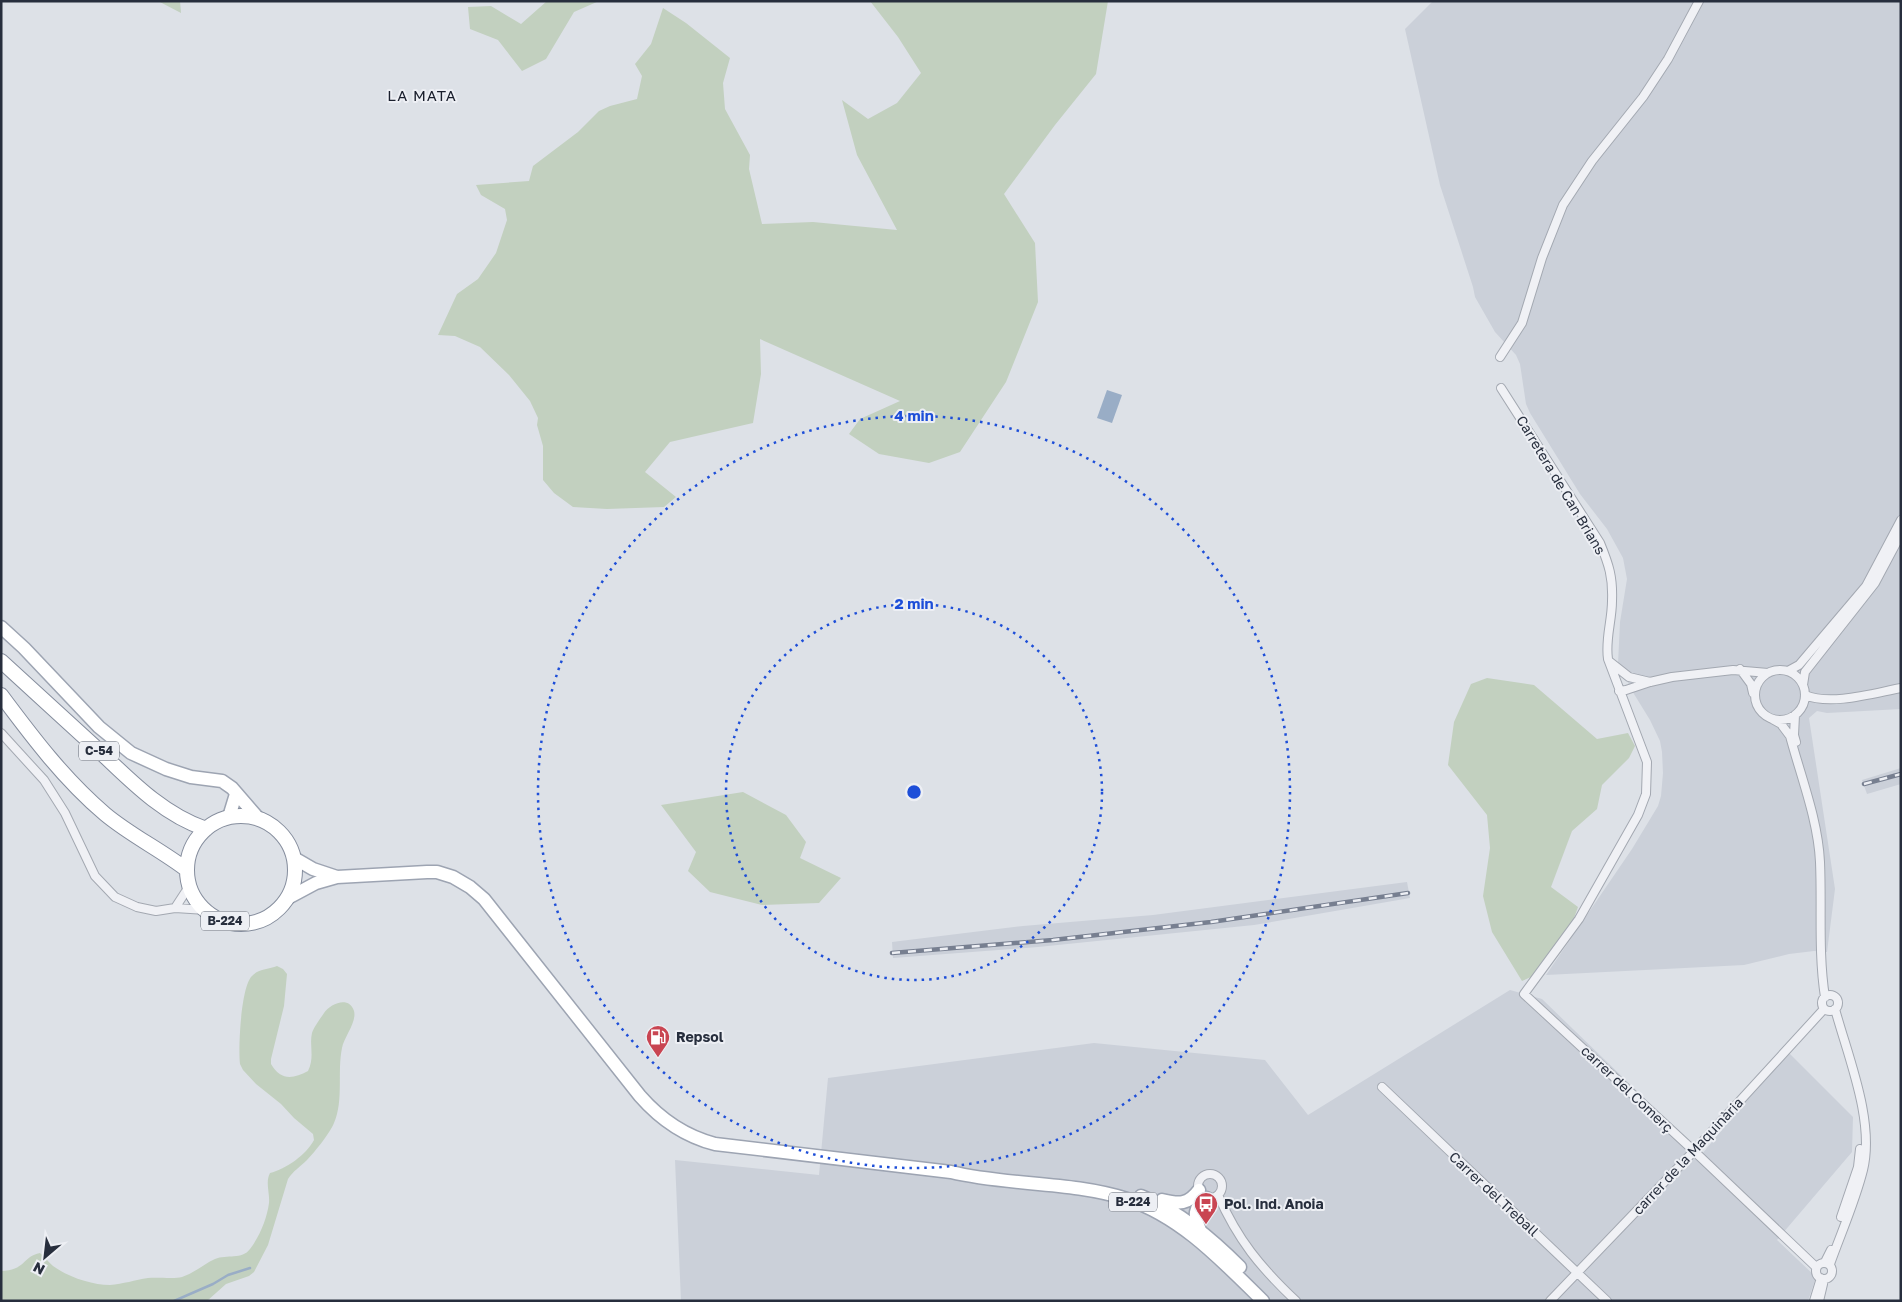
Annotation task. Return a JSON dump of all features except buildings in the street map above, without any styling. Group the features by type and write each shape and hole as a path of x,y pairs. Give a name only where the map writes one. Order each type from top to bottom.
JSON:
{"highway":[{"name":"C-54","path":"1,661 138,787 170,812 194,825 206,828"},
{"path":"1,695 45,754 74,786 106,815 187,870"},
{"path":"206,828 229,817 243,816 258,818 270,824 281,833 289,844 294,858 295,872 288,898"},
{"name":"B-224","path":"206,828 196,840 189,855 187,870 190,885 196,899 206,910 219,919 234,923 250,923 265,918 278,910 288,898"}],"main road":[{"path":"1,627 24,648 99,727 131,753 166,769 191,776 222,780 232,788 258,818"},
{"path":"229,817 236,794"},
{"name":"B-224","path":"294,858 313,869 337,877"},
{"name":"B-224","path":"288,898 316,884 337,877 406,872 437,872 453,877 462,881 484,899 640,1096 659,1115 690,1136 715,1144 951,1172 998,1173 1078,1181 1143,1196 1175,1213 1200,1230 1236,1263 1272,1301"},
{"name":"B-224","path":"951,1172 971,1177 1103,1193 1142,1205 1170,1220 1196,1239 1263,1301"},
{"path":"1143,1196 1176,1204 1185,1203 1208,1194"},
{"path":"1200,1230 1195,1213 1197,1207 1208,1194"}],"street":[{"path":"1500,357 1522,323 1542,258 1563,206 1592,161 1643,97 1668,59 1699,1"},
{"name":"Carretera de Can Brians","path":"1501,388 1600,544 1611,570 1612,601 1606,648 1608,659 1647,762 1646,794 1638,815 1578,919 1524,994"},
{"path":"1788,671 1799,665 1866,586 1901,520"},
{"path":"1772,719 1784,720 1795,715 1804,703 1803,685 1805,672 1875,583 1901,534"},
{"path":"1608,659 1616,668 1629,677 1650,682"},
{"path":"1619,689 1635,688 1650,682 1740,669 1768,672 1788,671 1797,676 1803,685"},
{"path":"1740,669 1751,684 1758,707 1764,714 1780,724 1790,736 1815,826 1820,861 1819,933 1827,996"},
{"path":"1755,698 1755,688 1760,679 1768,672"},
{"path":"1619,689 1629,677"},
{"path":"1627,708 1629,696 1635,688"},
{"path":"1805,696 1820,700 1867,695 1901,688"},
{"path":"1795,715 1794,735 1820,824 1825,862 1824,934 1827,996"},
{"path":"1,733 44,780 65,813 95,876 115,897 138,907 156,911 176,908 206,910"},
{"path":"176,908 190,885"},
{"name":"carrer del Comerç","path":"1524,994 1816,1267"},
{"path":"1827,1263 1855,1176 1861,1141 1859,1113 1829,1010 1822,1001 1827,996 1834,996 1837,1000 1837,1005 1829,1010"},
{"name":"carrer de la Maquinària","path":"1550,1301 1829,1010"},
{"name":"Carrer del Treball","path":"1382,1087 1607,1301"},
{"path":"1208,1194 1234,1228 1249,1252 1296,1301"},
{"path":"1827,1263 1832,1269 1832,1274 1828,1278 1822,1279 1817,1275 1816,1267 1827,1263"},
{"path":"1814,1301 1822,1279"},
{"path":"1819,1301 1822,1279"}],"shaded area":[{"path":"1433,1 1901,1 1901,709 1827,713 1817,711 1809,718 1835,889 1827,952 1814,951 1789,954 1744,965 1546,975 1632,849 1658,806 1663,773 1662,752 1660,741 1650,720 1618,664 1620,622 1627,579 1623,558 1607,529 1580,494 1530,413 1526,404 1520,364 1516,355 1495,332 1475,297 1440,185 1405,29"},
{"path":"1901,768 1901,784 1867,794 1862,780"},
{"path":"1407,882 1410,898 1254,925 1038,947 893,958 892,942 1023,926 1153,915"},
{"path":"1510,990 1542,999 1702,1154 1787,1051 1853,1117 1852,1152 1777,1240 1816,1277 1808,1301 681,1301 675,1160 819,1175 828,1078 1094,1043 1265,1060 1308,1115"}],"green space":[{"path":"158,1 180,1 181,13"},
{"path":"547,1 599,1 574,12 546,59 522,71 498,40 470,29 468,7 491,6 521,24"},
{"path":"870,1 1108,1 1096,74 1055,125 1004,194 1035,243 1038,302 1006,382 960,452 929,463 879,454 849,434 860,419 900,401 760,339 761,374 753,423 670,442 645,472 676,497 664,507 607,509 573,507 554,493 543,480 543,446 537,425 538,418 530,401 509,375 480,347 455,336 438,335 457,294 478,279 496,253 507,220 505,209 481,195 476,185 529,181 533,166 578,132 599,111 637,99 642,76 635,64 651,44 663,8 686,23 730,58 723,83 725,109 750,155 749,169 762,224 813,222 897,230 857,155 842,100 868,119 897,103 921,73 898,37"},
{"path":"1487,678 1534,685 1597,739 1628,733 1635,746 1629,758 1602,785 1597,809 1572,831 1551,887 1578,907 1573,921 1531,977 1522,981 1492,932 1483,896 1490,848 1487,815 1448,765 1454,722 1471,684"},
{"path":"743,792 786,815 806,842 800,858 841,878 819,903 762,905 710,892 688,871 696,852 661,805"},
{"path":"277,966 287,974 284,1006 271,1064 283,1076 297,1076 308,1071 312,1056 312,1033 327,1010 335,1004 348,1003 354,1011 354,1020 342,1048 339,1105 334,1123 314,1153 288,1179 268,1245 254,1272 249,1276 226,1284 207,1301 1,1301 1,1271 15,1269 30,1257 40,1253 53,1266 66,1274 88,1282 110,1285 148,1278 182,1277 215,1259 239,1256 250,1249 260,1233 267,1215 270,1173 295,1161 314,1140 313,1134 256,1084 240,1064 241,1018 248,982 257,972"}],"water":[{"path":"1107,390 1122,395 1112,423 1097,418"}],"waterway":[{"path":"174,1301 213,1284 228,1275 250,1268"}],"railway":[{"path":"1864,784 1901,774"},
{"path":"892,953 1053,940 1211,922 1408,893"}],"place":[{"name":"Repsol","path":"658,1058"},
{"name":"Pol. Ind. Anoia","path":"1206,1225"}],"district":[{"name":"LA MATA","path":"422,96"}]}
